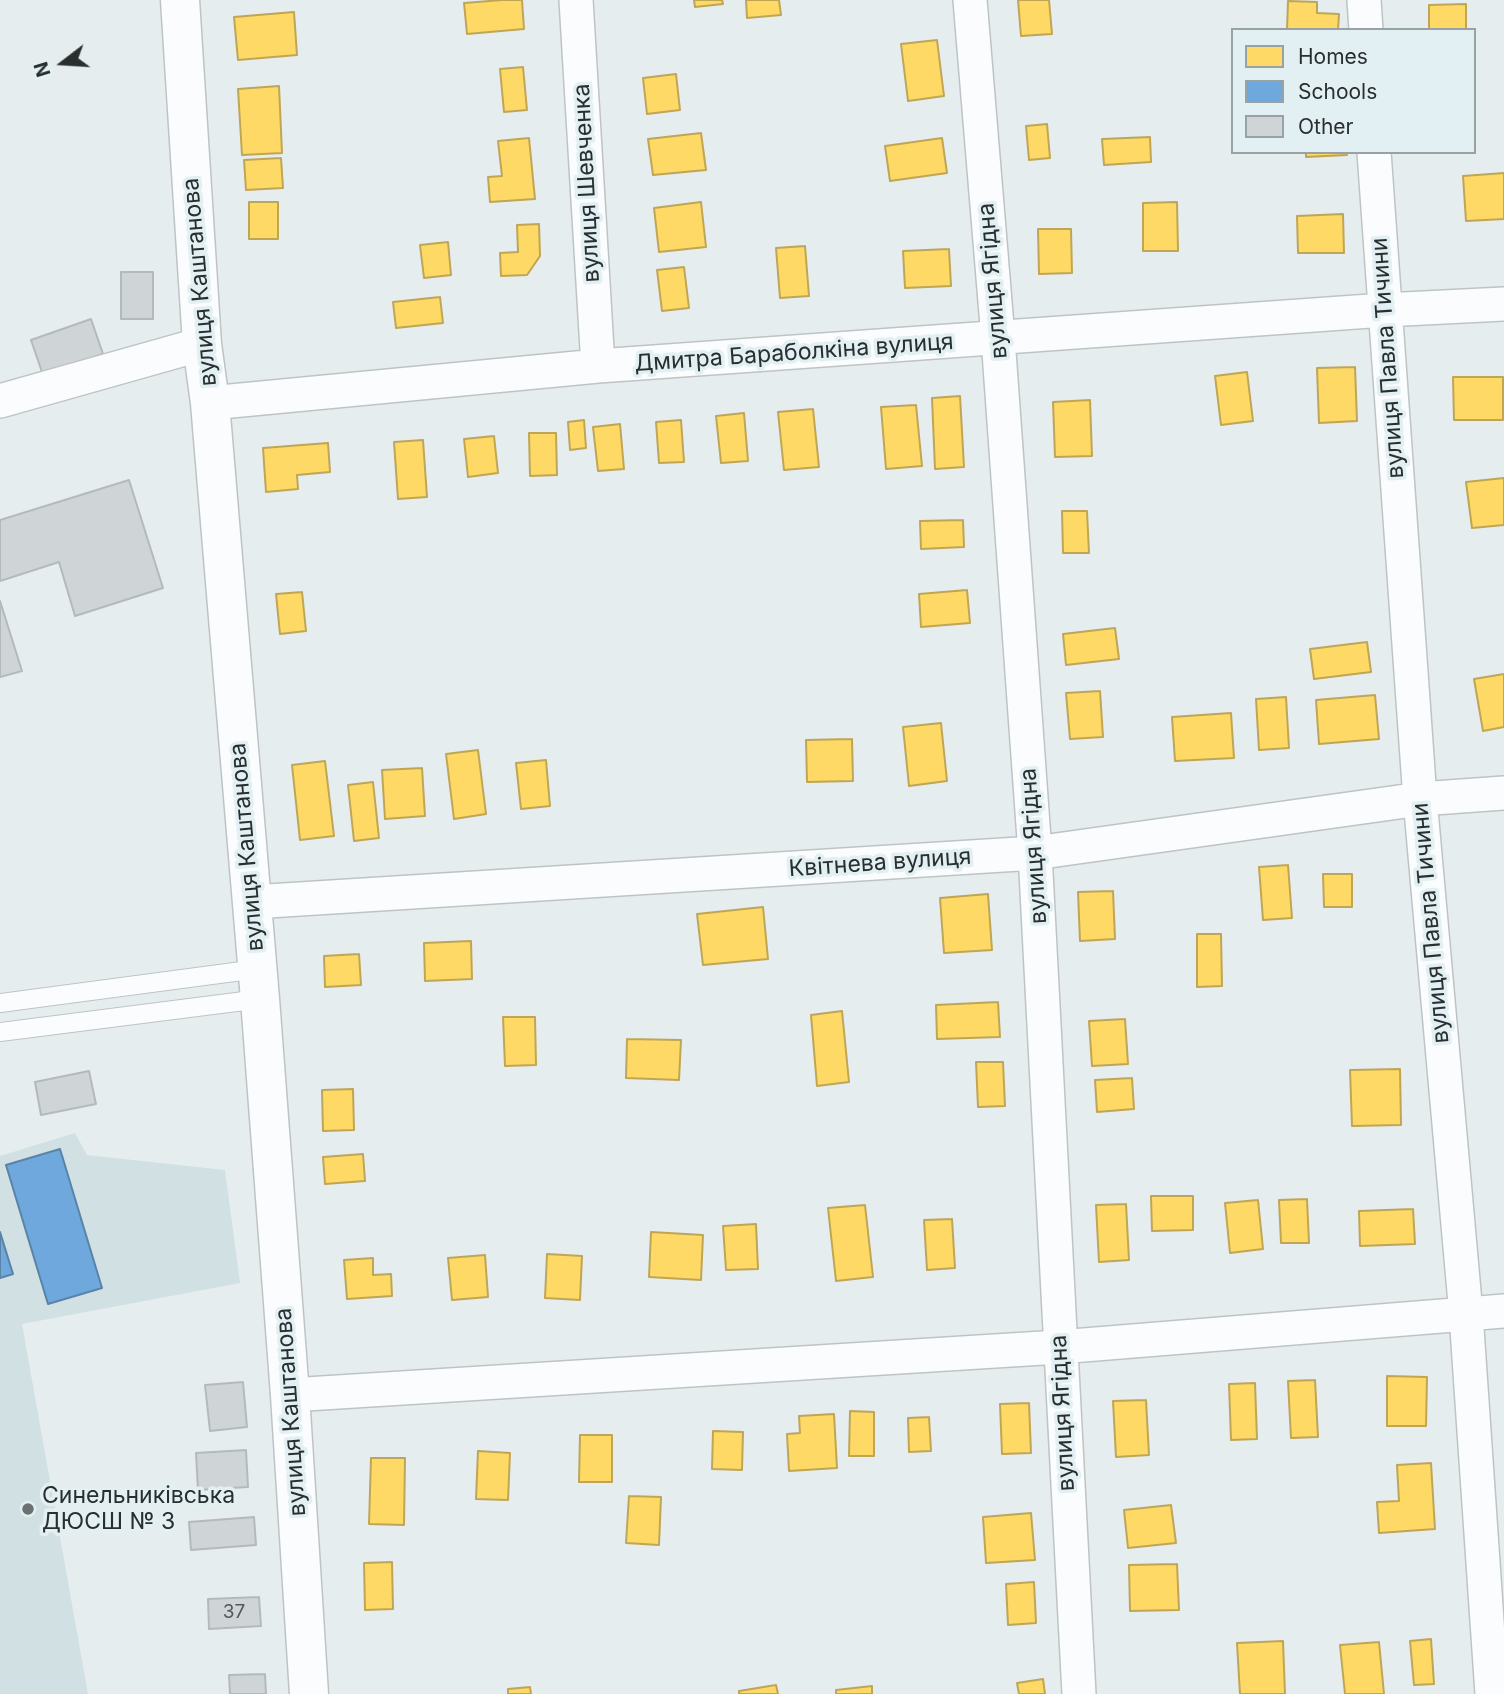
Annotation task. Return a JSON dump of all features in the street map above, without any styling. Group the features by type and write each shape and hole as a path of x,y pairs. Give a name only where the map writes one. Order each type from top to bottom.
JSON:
{"street":[{"name":"вулиця Каштанова","path":"180,0 202,344 210,403 259,984 309,1694"},
{"name":"вулиця Шевченка","path":"576,0 598,366"},
{"name":"вулиця Ягідна","path":"970,0 998,338 1035,853 1079,1694"},
{"path":"1364,0 1366,28"},
{"name":"вулиця Павла Тичини","path":"1374,154 1420,799 1466,1314 1492,1694"},
{"name":"Дмитра Бараболкіна вулиця","path":"210,403 598,366 1384,310 1504,304"},
{"path":"0,401 202,344"},
{"name":"Квітнева вулиця","path":"252,902 1035,853 1420,799 1504,793"},
{"path":"290,1395 1059,1347 1504,1311"}],"lane":[{"path":"0,1003 259,984"},
{"path":"0,1032 259,984"}],"shaded area":[{"name":"Синельниківська ДЮСШ № 3","path":"75,1133 87,1155 225,1170 240,1283 22,1324 88,1694 0,1694 0,1156"}],"building: Homes":[{"path":"522,0 524,29 467,34 464,3"},
{"path":"694,0 722,0 723,4 695,7"},
{"path":"746,0 779,0 781,15 747,18"},
{"path":"1018,0 1049,0 1052,34 1021,36"},
{"path":"1288,1 1317,2 1317,13 1339,14 1338,28 1287,28"},
{"path":"1466,4 1466,28 1429,28 1429,5"},
{"path":"294,12 297,55 238,60 234,17"},
{"path":"937,40 944,96 908,101 901,44"},
{"path":"523,67 527,110 504,112 500,69"},
{"path":"676,74 680,110 647,114 643,78"},
{"path":"279,86 282,153 242,155 238,89"},
{"path":"1047,124 1050,158 1029,160 1026,126"},
{"path":"701,133 706,170 653,175 648,139"},
{"path":"1150,137 1151,162 1104,165 1102,139"},
{"path":"529,138 535,199 490,202 488,177 502,176 498,141"},
{"path":"942,138 947,173 890,181 885,146"},
{"path":"1306,154 1347,155 1306,157"},
{"path":"281,158 283,188 246,190 244,160"},
{"path":"1504,173 1504,219 1466,221 1463,176"},
{"path":"249,202 278,202 278,239 249,239"},
{"path":"701,202 706,247 659,252 654,208"},
{"path":"1177,202 1178,251 1143,251 1143,203"},
{"path":"1343,214 1344,253 1298,253 1297,216"},
{"path":"539,224 540,256 527,275 501,276 500,253 518,252 517,225"},
{"path":"1038,229 1071,229 1072,273 1039,274"},
{"path":"448,242 451,275 424,278 420,245"},
{"path":"805,246 809,296 780,298 776,248"},
{"path":"949,249 951,286 905,288 903,251"},
{"path":"684,267 689,308 662,311 657,270"},
{"path":"440,297 443,323 396,328 393,302"},
{"path":"1355,367 1357,421 1319,423 1317,368"},
{"path":"1247,372 1253,421 1221,425 1215,376"},
{"path":"1453,377 1503,377 1503,420 1454,420"},
{"path":"960,396 964,467 935,469 932,398"},
{"path":"1090,400 1092,456 1055,457 1053,402"},
{"path":"916,405 922,466 886,469 881,407"},
{"path":"813,409 819,467 784,470 778,412"},
{"path":"744,413 748,461 721,463 716,416"},
{"path":"584,420 586,448 570,450 568,422"},
{"path":"681,420 684,462 659,463 656,422"},
{"path":"620,424 624,469 598,471 593,427"},
{"path":"529,433 556,433 557,475 530,476"},
{"path":"494,436 498,473 468,477 464,439"},
{"path":"423,440 427,497 398,499 394,442"},
{"path":"328,443 330,472 297,475 298,489 266,492 263,448"},
{"path":"1504,478 1504,525 1472,528 1466,482"},
{"path":"1062,511 1087,511 1089,553 1063,553"},
{"path":"963,520 964,547 921,549 920,521"},
{"path":"967,590 970,623 921,627 919,594"},
{"path":"302,592 306,631 280,634 276,594"},
{"path":"1115,628 1119,659 1066,665 1063,634"},
{"path":"1367,642 1371,672 1314,679 1310,649"},
{"path":"1504,674 1504,727 1483,731 1474,679"},
{"path":"1100,691 1103,737 1070,739 1066,693"},
{"path":"1375,695 1379,739 1319,744 1316,700"},
{"path":"1286,697 1289,748 1259,750 1256,699"},
{"path":"1231,713 1234,758 1175,761 1172,717"},
{"path":"941,723 947,781 909,786 903,727"},
{"path":"852,739 853,781 807,782 806,740"},
{"path":"478,750 486,814 454,819 446,754"},
{"path":"546,760 550,806 521,809 516,763"},
{"path":"325,761 334,836 300,840 292,765"},
{"path":"422,768 425,816 385,819 382,770"},
{"path":"373,782 379,838 354,841 348,785"},
{"path":"1288,865 1292,918 1263,920 1259,867"},
{"path":"1323,874 1352,874 1352,907 1324,907"},
{"path":"1113,891 1115,939 1080,941 1078,892"},
{"path":"988,894 992,950 944,953 940,898"},
{"path":"763,907 768,959 703,965 697,914"},
{"path":"1197,934 1221,934 1222,986 1197,987"},
{"path":"471,941 472,979 425,981 424,943"},
{"path":"359,954 361,985 325,987 324,956"},
{"path":"998,1002 1000,1037 937,1039 936,1005"},
{"path":"842,1011 849,1082 817,1086 811,1015"},
{"path":"503,1017 535,1017 536,1065 505,1066"},
{"path":"1125,1019 1128,1064 1092,1066 1089,1021"},
{"path":"627,1039 681,1040 679,1080 626,1078"},
{"path":"976,1062 1003,1062 1005,1106 978,1107"},
{"path":"1400,1069 1401,1125 1352,1126 1350,1070"},
{"path":"1132,1078 1134,1109 1097,1112 1095,1080"},
{"path":"353,1089 354,1130 323,1131 322,1090"},
{"path":"363,1154 365,1181 325,1184 323,1157"},
{"path":"1151,1196 1193,1196 1193,1230 1152,1231"},
{"path":"1307,1199 1309,1243 1281,1243 1279,1200"},
{"path":"1258,1200 1263,1249 1230,1253 1225,1203"},
{"path":"1126,1204 1129,1260 1099,1262 1096,1205"},
{"path":"865,1205 873,1277 836,1281 828,1208"},
{"path":"1413,1209 1415,1244 1360,1246 1359,1211"},
{"path":"952,1219 955,1268 927,1270 924,1220"},
{"path":"756,1224 758,1269 726,1270 723,1226"},
{"path":"651,1232 703,1235 701,1280 649,1277"},
{"path":"547,1254 582,1256 580,1300 545,1298"},
{"path":"485,1255 488,1297 452,1300 448,1258"},
{"path":"373,1258 373,1275 391,1274 392,1296 347,1299 344,1260"},
{"path":"1387,1376 1427,1377 1426,1426 1387,1426"},
{"path":"1315,1380 1318,1437 1291,1438 1288,1381"},
{"path":"1255,1383 1257,1439 1231,1440 1229,1384"},
{"path":"1146,1400 1149,1455 1116,1457 1113,1401"},
{"path":"1029,1403 1031,1453 1002,1454 1000,1404"},
{"path":"850,1411 874,1412 874,1456 849,1456"},
{"path":"834,1414 837,1468 789,1471 787,1434 800,1433 799,1416"},
{"path":"929,1417 931,1451 909,1452 908,1418"},
{"path":"713,1431 743,1432 742,1470 712,1469"},
{"path":"580,1435 612,1435 612,1482 579,1482"},
{"path":"478,1451 510,1453 508,1500 476,1499"},
{"path":"371,1458 405,1458 404,1525 369,1524"},
{"path":"1431,1463 1435,1529 1379,1533 1377,1502 1399,1501 1397,1465"},
{"path":"629,1496 661,1497 659,1545 626,1543"},
{"path":"1171,1505 1176,1543 1128,1548 1124,1510"},
{"path":"1031,1513 1035,1560 986,1563 983,1517"},
{"path":"392,1562 393,1609 365,1610 364,1563"},
{"path":"1177,1564 1179,1610 1130,1611 1129,1565"},
{"path":"1034,1582 1036,1623 1008,1625 1006,1584"},
{"path":"1431,1639 1434,1684 1414,1685 1410,1641"},
{"path":"1283,1641 1285,1694 1240,1694 1237,1643"},
{"path":"1379,1642 1384,1694 1345,1694 1340,1645"},
{"path":"1043,1679 1045,1694 1019,1694 1017,1683"},
{"path":"776,1685 778,1694 739,1694 739,1691"},
{"path":"872,1686 872,1694 836,1694 836,1690"},
{"path":"530,1687 531,1694 508,1694 508,1689"}],"building: Schools":[{"path":"60,1149 102,1288 48,1304 6,1165"},
{"path":"0,1232 13,1274 0,1278"}],"building: Other":[{"path":"121,272 153,272 153,319 121,319"},
{"path":"91,319 103,354 43,375 31,340"},
{"path":"129,480 163,588 75,616 59,562 0,581 0,520"},
{"path":"0,601 22,671 0,677"},
{"path":"89,1071 96,1104 41,1115 35,1082"},
{"path":"243,1382 247,1427 210,1431 205,1385"},
{"path":"246,1450 248,1487 198,1490 196,1453"},
{"path":"254,1517 256,1545 191,1550 189,1522"},
{"path":"259,1597 261,1626 209,1629 208,1599"},
{"path":"265,1674 266,1694 230,1694 229,1675"}],"place":[{"name":"Синельниківська ДЮСШ № 3","path":"28,1509"}]}
